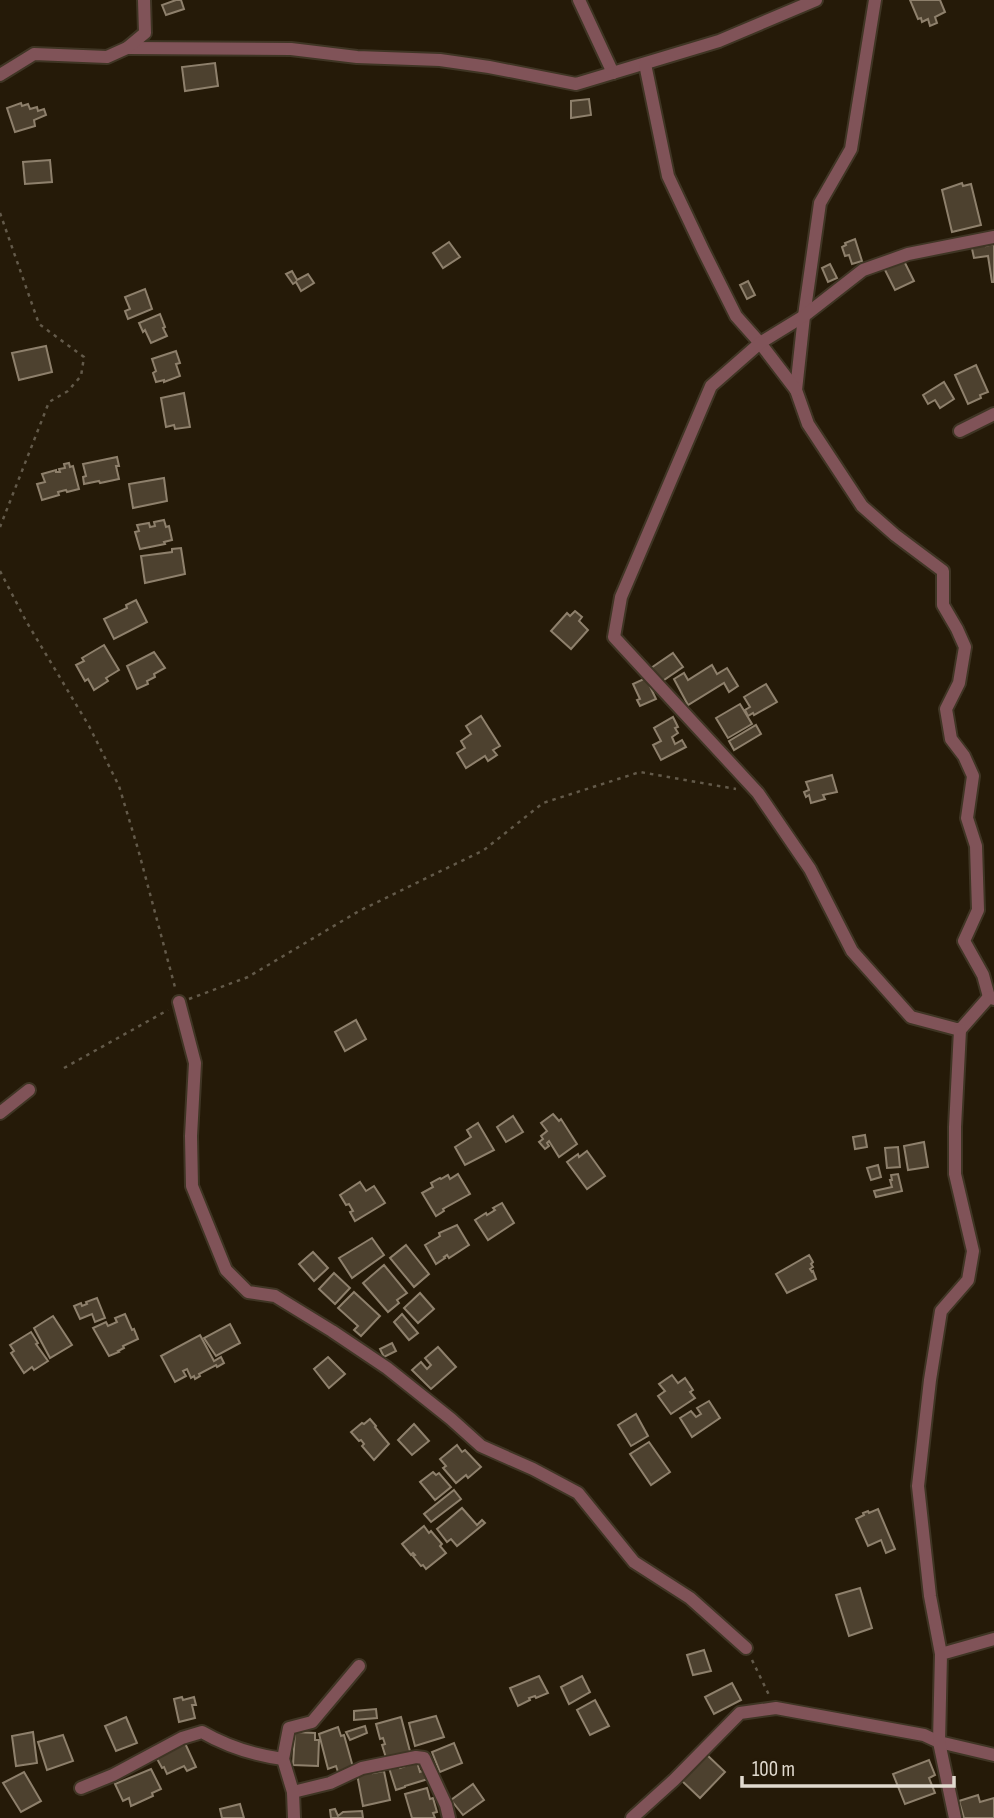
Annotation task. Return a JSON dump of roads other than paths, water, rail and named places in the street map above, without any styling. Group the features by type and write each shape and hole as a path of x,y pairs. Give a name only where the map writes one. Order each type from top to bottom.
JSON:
{"street":[{"path":"0,75 34,54 107,57 127,48 145,33 144,0"},
{"path":"579,0 613,73"},
{"path":"127,48 290,49 357,57 440,60 576,84 719,41 816,0"},
{"path":"796,390 820,204 851,149 875,0"},
{"path":"645,64 668,176 736,316 796,390 808,425 862,506 943,571 943,605 965,647 959,683 946,709 951,739 964,755 973,776 967,818 976,846 978,910 964,941 983,975 991,998 960,1030 955,1174 973,1251 968,1280 941,1311 918,1486 930,1596 941,1654 939,1742 955,1818"},
{"path":"960,1030 911,1017 852,951 810,869 758,793 614,637 621,597 711,386 760,343 804,316 863,270 908,254 994,237"},
{"path":"960,431 994,414"},
{"path":"179,1002 195,1063 191,1136 192,1186 226,1270 248,1292 275,1296 387,1368 481,1446 578,1493 634,1562 690,1598 746,1648"},
{"path":"0,1113 29,1090"},
{"path":"941,1654 994,1639"},
{"path":"294,1818 293,1792 283,1759 289,1728 312,1722 359,1667"},
{"path":"632,1818 740,1713 776,1707 923,1735 939,1742 994,1755"},
{"path":"81,1788 113,1775 182,1738 202,1732 223,1744 283,1759"},
{"path":"293,1792 330,1783 362,1768 416,1757 424,1758 446,1805 449,1818"}]}
